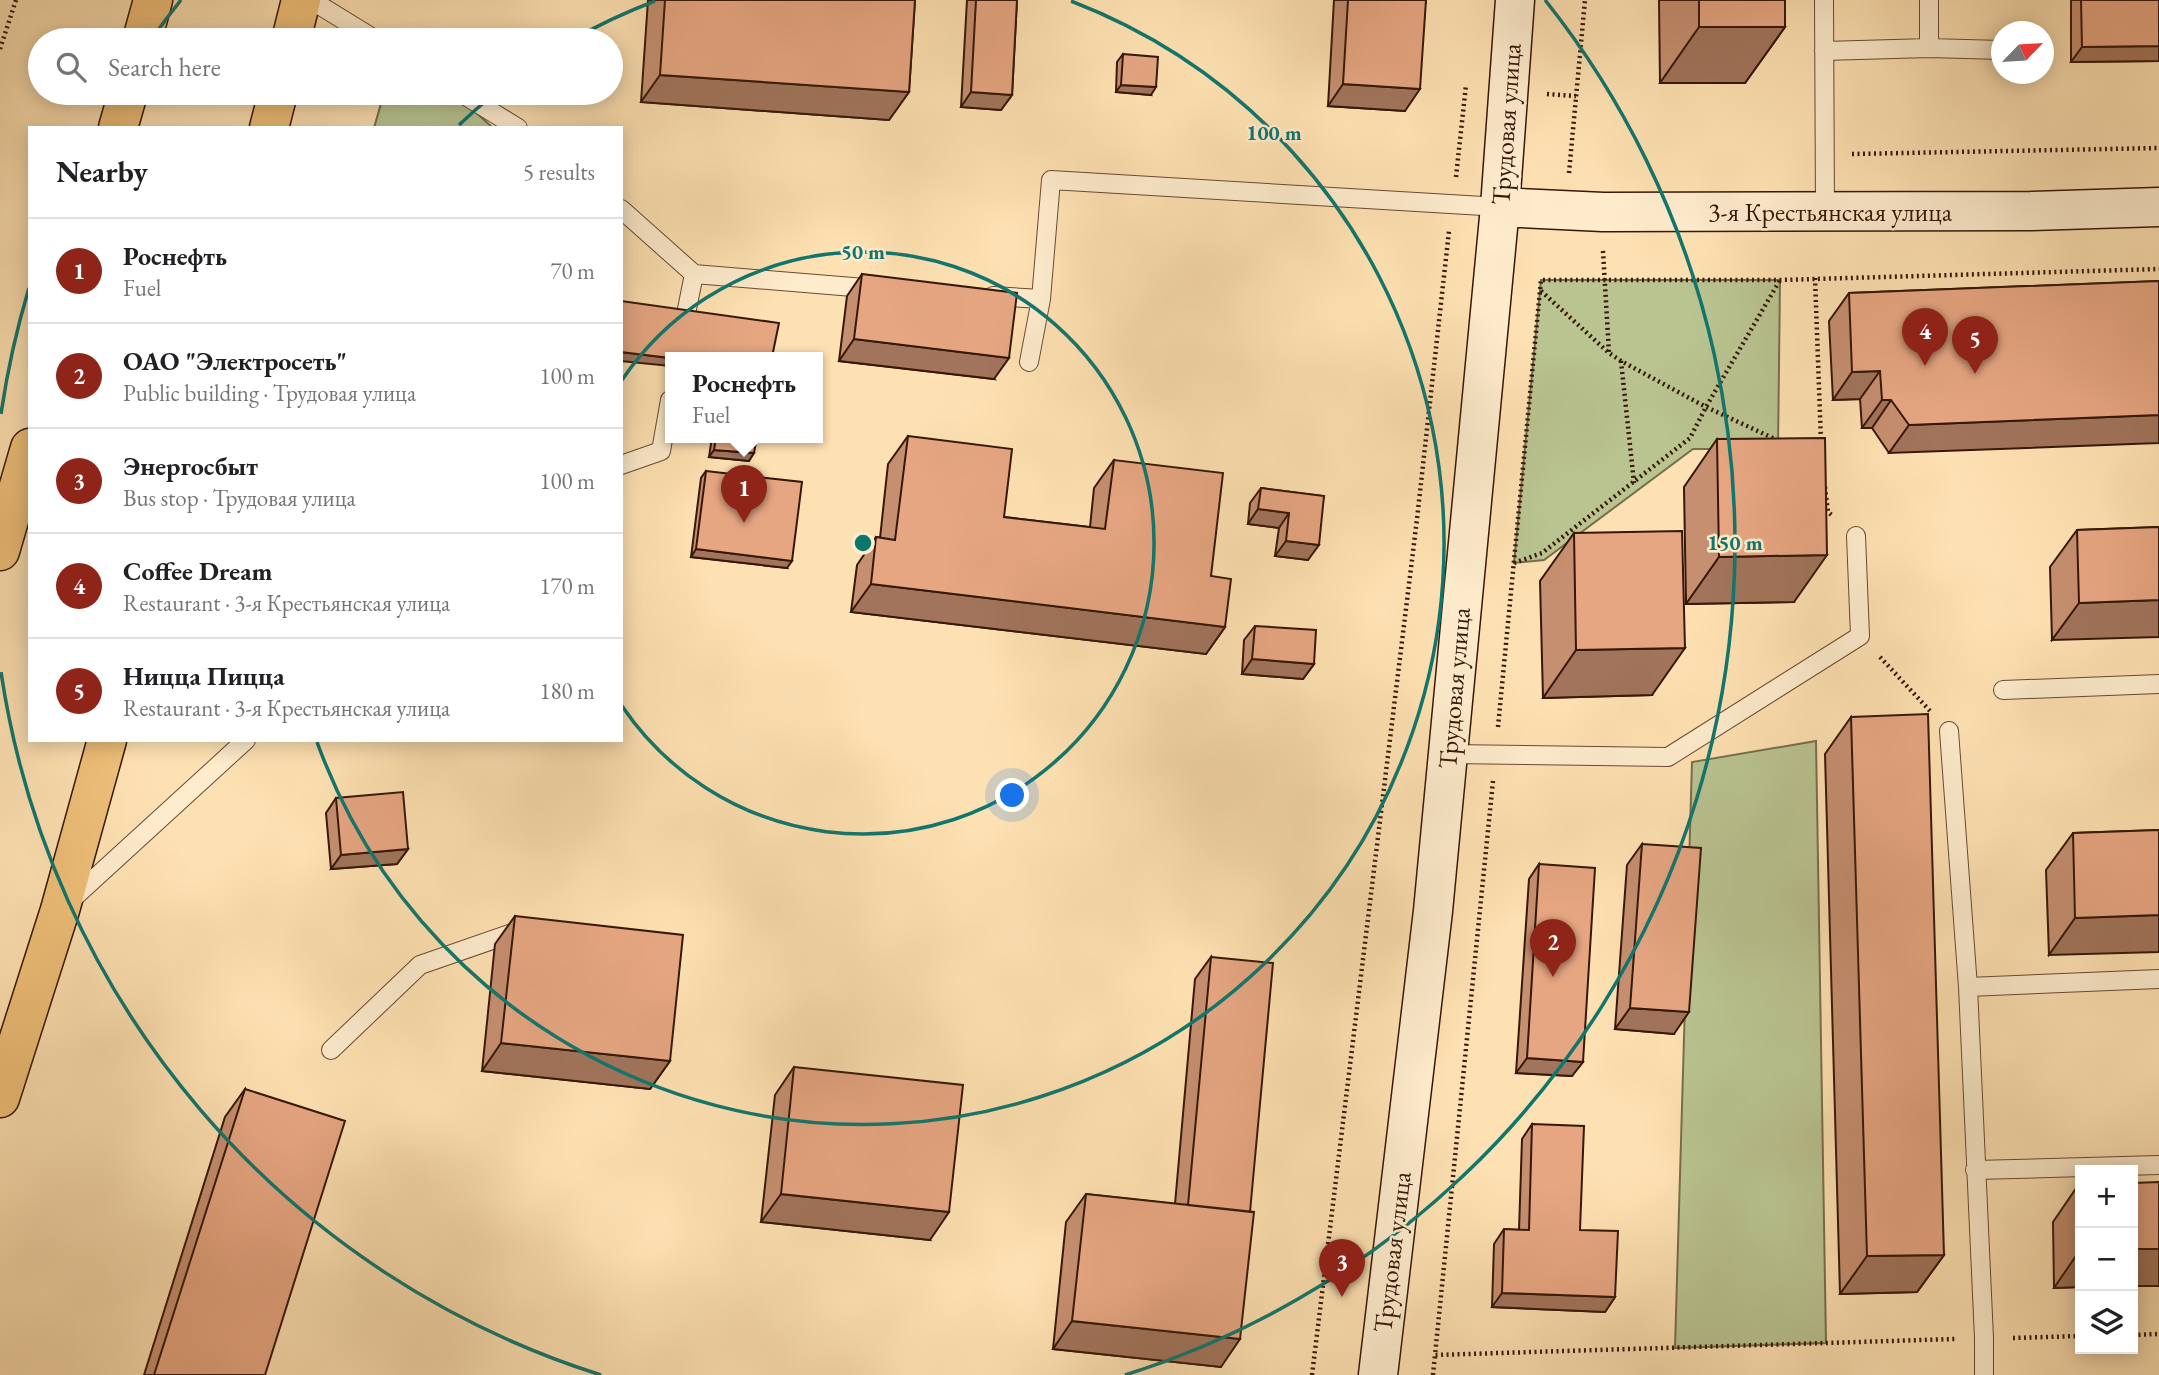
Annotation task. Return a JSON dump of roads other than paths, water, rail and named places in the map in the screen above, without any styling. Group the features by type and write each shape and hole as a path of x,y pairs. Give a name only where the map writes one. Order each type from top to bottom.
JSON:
{"highway":[{"path":"145,28 153,0"},
{"path":"294,28 301,0"},
{"path":"119,126 125,105"},
{"path":"270,126 275,105"},
{"path":"0,551 28,455"},
{"path":"0,1098 60,910 106,742"}],"main road":[{"name":"Трудовая улица","path":"1378,1375 1433,911 1500,207 1515,0"},
{"name":"3-я Крестьянская улица","path":"1500,207 1603,212 2031,211 2159,207"}],"lane":[{"path":"311,0 356,28"},
{"path":"1824,0 1825,212"},
{"path":"1929,0 1929,48"},
{"path":"1824,51 1929,48 1991,50"},
{"path":"481,105 515,126"},
{"path":"1029,362 1041,299 1051,180 1500,207"},
{"path":"623,211 694,274 895,290"},
{"path":"685,318 694,274"},
{"path":"975,295 1041,299"},
{"path":"623,464 661,451 665,428"},
{"path":"1448,754 1668,757 1860,636 1856,536"},
{"path":"2003,690 2159,684"},
{"path":"1949,731 1968,987 1984,1375"},
{"path":"60,910 244,742"},
{"path":"331,1050 420,965 520,930 534,931"},
{"path":"1968,987 2159,979"},
{"path":"1975,1170 2159,1165"}],"place":[{"name":"Сoffee Dream","path":"1925,366"},
{"name":"Ницца Пицца","path":"1975,374"},
{"name":"Роснефть","path":"744,523"},
{"name":"ОАО \"Электросеть\"","path":"1553,977"},
{"name":"Энергосбыт","path":"1342,1297"}]}
